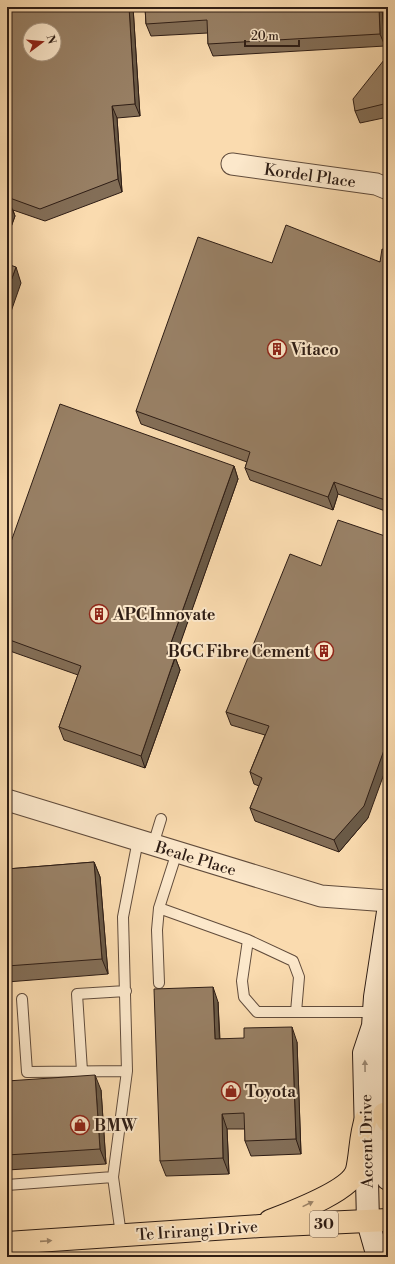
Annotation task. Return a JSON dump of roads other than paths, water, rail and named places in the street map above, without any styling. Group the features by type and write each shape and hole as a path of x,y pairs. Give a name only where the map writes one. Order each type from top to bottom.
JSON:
{"main road":[{"name":"Accent Drive","path":"388,912 377,1008 364,1053 379,1118 388,1179"},
{"name":"Accent Drive","path":"379,1118 381,1223 385,1257"},
{"path":"260,1226 303,1207 350,1182 357,1171 361,1131 379,1118"},
{"name":"Accent Drive","path":"378,1257 381,1223"},
{"name":"Te Irirangi Drive","path":"7,1243 260,1226 381,1223"}],"street":[{"name":"Kordel Place","path":"232,164 376,184 388,189"},
{"name":"Beale Place","path":"7,800 321,896 388,901"}],"lane":[{"path":"121,1236 113,1177 127,1071 124,917 145,842 161,819"},
{"path":"159,983 157,930 159,908 177,852"},
{"path":"159,908 248,940 293,961 299,977 296,1012"},
{"path":"248,940 242,981 244,997 256,1012 296,1012 377,1008"},
{"path":"82,1071 77,994 126,991"},
{"path":"22,1000 27,1072 127,1071"},
{"path":"7,1185 113,1177"}],"place":[{"name":"Vitaco","path":"277,349"},
{"name":"APC Innovate","path":"99,614"},
{"name":"BGC Fibre Cement","path":"324,651"},
{"name":"Toyota","path":"231,1091"},
{"name":"BMW","path":"80,1125"}]}
